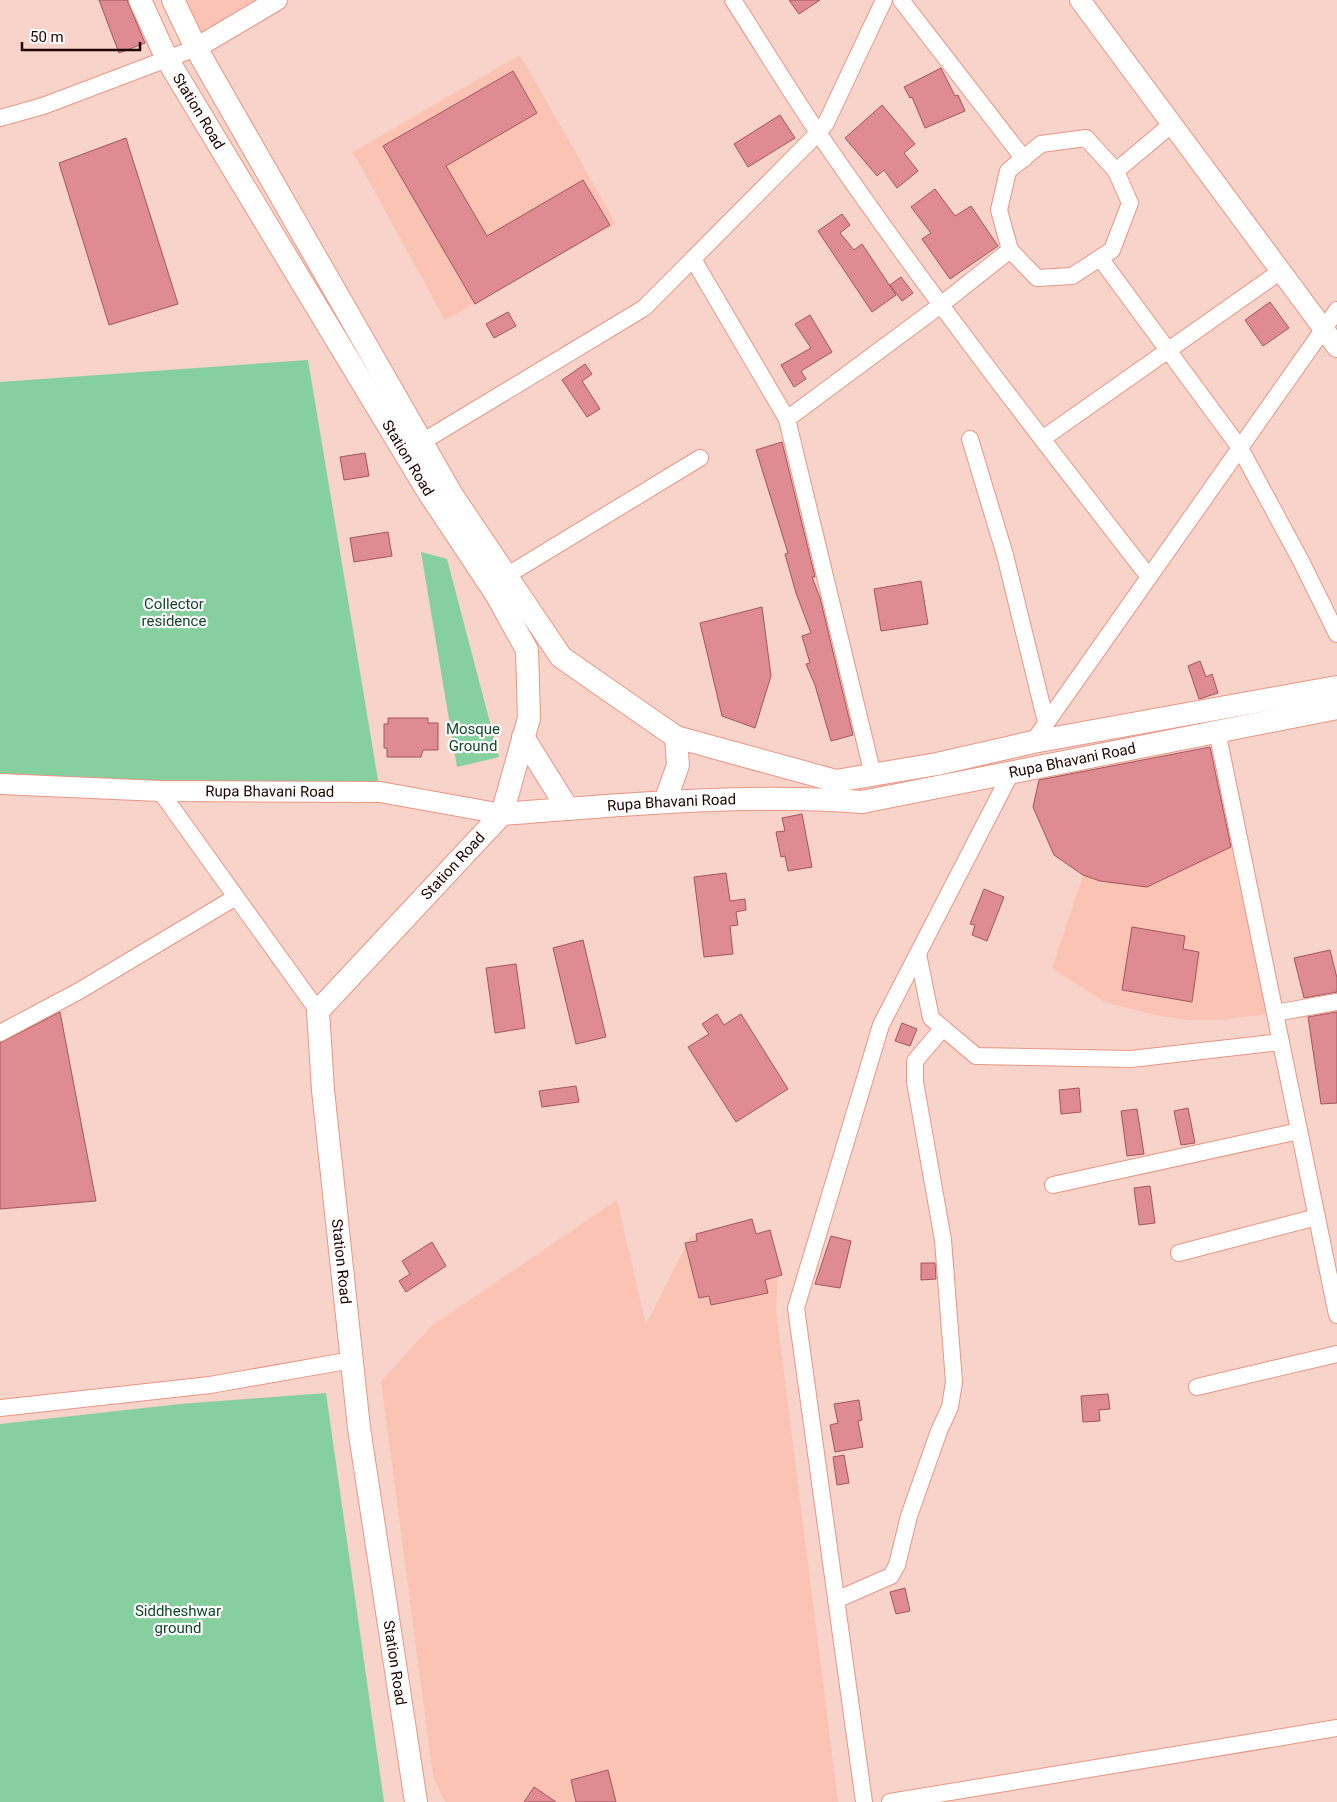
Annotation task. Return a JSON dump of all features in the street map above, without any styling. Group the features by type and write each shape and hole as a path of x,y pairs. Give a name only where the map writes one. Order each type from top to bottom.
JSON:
{"main road":[{"name":"Station Road","path":"140,0 167,59 429,493 496,594 527,650 529,718 502,814 318,1011 323,1090 359,1428 416,1802"},
{"path":"173,0 196,48 452,495 561,657 676,737 836,781 937,764 1033,742 1337,687"},
{"name":"Rupa Bhavani Road","path":"502,814 665,802 824,799 862,802 1337,708"},
{"path":"665,802 678,765 676,737"},
{"path":"523,738 568,809"}],"street":[{"path":"0,118 43,106 196,48 277,0"},
{"path":"734,0 818,133 1042,439 1150,577"},
{"path":"422,442 644,308 826,123 884,0"},
{"path":"901,0 1024,159"},
{"path":"1080,0 1337,347"},
{"path":"1116,170 1172,124"},
{"path":"1086,138 1116,170 1130,203 1112,250 1072,276 1037,278 1010,250 999,210 1008,171 1041,144 1086,138"},
{"path":"787,419 942,304 1010,250"},
{"path":"1100,258 1240,448 1301,561 1337,634"},
{"path":"693,259 787,419 874,775"},
{"path":"1042,439 1281,271"},
{"path":"1033,742 1337,310"},
{"path":"970,439 1004,555 1046,722"},
{"path":"506,576 700,458"},
{"path":"1217,731 1337,1316"},
{"path":"864,1802 796,1308 881,1025 1012,771"},
{"name":"Rupa Bhavani Road","path":"0,784 160,791 380,792 502,814"},
{"path":"160,791 318,1011"},
{"path":"0,1033 79,991 236,897"},
{"path":"918,954 931,1018 976,1056 1131,1059 1281,1042"},
{"path":"1275,1013 1337,1002"},
{"path":"836,1600 891,1576 897,1565 909,1516 950,1407 954,1382 943,1240 915,1082 916,1061 943,1028"},
{"path":"1053,1185 1299,1131"},
{"path":"1179,1253 1317,1217"},
{"path":"1197,1387 1337,1354"},
{"path":"0,1408 210,1385 352,1360"},
{"path":"890,1802 1337,1728"}],"shaded area":[{"path":"179,0 277,0 196,48"},
{"path":"520,55 616,224 445,320 353,152"},
{"path":"1240,844 1275,1013 1220,1020 1190,1020 1160,1016 1105,1002 1052,968 1083,875 1215,854"},
{"path":"617,1200 646,1325 691,1236 779,1260 776,1310 838,1802 445,1802 433,1776 381,1381 433,1325"}],"green space":[{"name":"Collector residence","path":"308,360 380,792 0,783 0,382"},
{"name":"Mosque Ground","path":"421,552 447,559 499,757 457,767"},
{"name":"Siddheshwar ground","path":"326,1393 384,1802 0,1802 0,1424 180,1404"}],"building":[{"path":"99,0 127,0 145,43 119,53"},
{"path":"789,0 820,0 799,14"},
{"path":"941,68 955,96 958,95 965,111 925,128 912,97 910,98 904,87"},
{"path":"513,71 537,113 446,166 487,236 583,180 610,225 475,304 383,146"},
{"path":"882,105 915,144 904,153 918,171 897,188 884,170 877,176 845,138"},
{"path":"780,115 795,138 748,167 734,144"},
{"path":"126,138 178,304 109,325 59,163"},
{"path":"935,189 955,216 971,206 998,246 950,279 922,239 931,233 911,207"},
{"path":"842,214 850,225 840,233 854,250 862,244 896,295 872,312 818,231"},
{"path":"901,277 913,293 902,301 890,285"},
{"path":"1270,302 1289,328 1263,346 1245,320"},
{"path":"508,312 516,326 494,338 486,324"},
{"path":"810,315 832,352 801,371 806,379 794,387 781,365 811,348 795,324"},
{"path":"585,364 592,374 582,381 600,409 587,417 562,380"},
{"path":"782,442 815,577 812,577 820,598 853,735 831,741 815,685 806,664 810,663 802,636 811,633 796,593 785,554 788,553 756,450"},
{"path":"365,453 369,476 344,480 340,457"},
{"path":"388,532 392,556 354,562 350,538"},
{"path":"921,581 928,624 881,631 874,589"},
{"path":"762,607 771,676 755,728 722,716 700,623"},
{"path":"1200,661 1206,677 1212,674 1218,693 1199,699 1188,666"},
{"path":"388,718 428,718 428,723 438,723 438,750 423,750 421,757 387,757 387,748 384,748 384,724 388,724"},
{"path":"1210,747 1231,847 1147,887 1100,881 1083,875 1054,855 1033,807 1039,780"},
{"path":"802,814 812,867 788,871 785,856 781,857 776,832 785,831 782,818"},
{"path":"726,873 730,901 745,899 746,910 736,912 738,925 730,926 733,954 704,957 694,877"},
{"path":"984,889 1004,897 987,941 972,935 975,925 970,924"},
{"path":"1132,927 1185,936 1183,949 1199,952 1192,1002 1122,990"},
{"path":"583,940 606,1037 576,1044 553,948"},
{"path":"1330,950 1337,978 1337,992 1304,998 1294,958"},
{"path":"516,964 525,1028 495,1033 486,968"},
{"path":"60,1012 96,1201 0,1209 0,1043"},
{"path":"1337,1012 1337,1103 1321,1104 1308,1017"},
{"path":"717,1014 724,1025 741,1014 788,1089 736,1122 688,1047 709,1034 702,1024"},
{"path":"902,1023 917,1029 910,1046 895,1041"},
{"path":"576,1086 579,1102 542,1107 539,1091"},
{"path":"1079,1088 1081,1112 1061,1114 1059,1090"},
{"path":"1188,1108 1195,1143 1181,1145 1174,1111"},
{"path":"1137,1109 1144,1154 1127,1156 1121,1111"},
{"path":"1150,1186 1155,1223 1139,1225 1134,1188"},
{"path":"752,1219 756,1234 770,1230 782,1275 765,1280 768,1293 711,1305 709,1296 699,1298 685,1243 697,1241 696,1234"},
{"path":"831,1236 851,1241 840,1288 815,1284"},
{"path":"432,1242 446,1266 406,1292 399,1281 410,1274 402,1261"},
{"path":"921,1263 935,1263 936,1279 921,1280"},
{"path":"1108,1394 1110,1409 1099,1410 1100,1421 1083,1422 1081,1396"},
{"path":"859,1400 862,1420 858,1421 863,1447 835,1452 830,1425 838,1423 834,1404"},
{"path":"844,1455 849,1483 837,1485 833,1457"},
{"path":"905,1588 910,1611 896,1614 890,1592"},
{"path":"608,1770 616,1802 576,1802 571,1780"},
{"path":"534,1787 556,1802 524,1802"}]}
